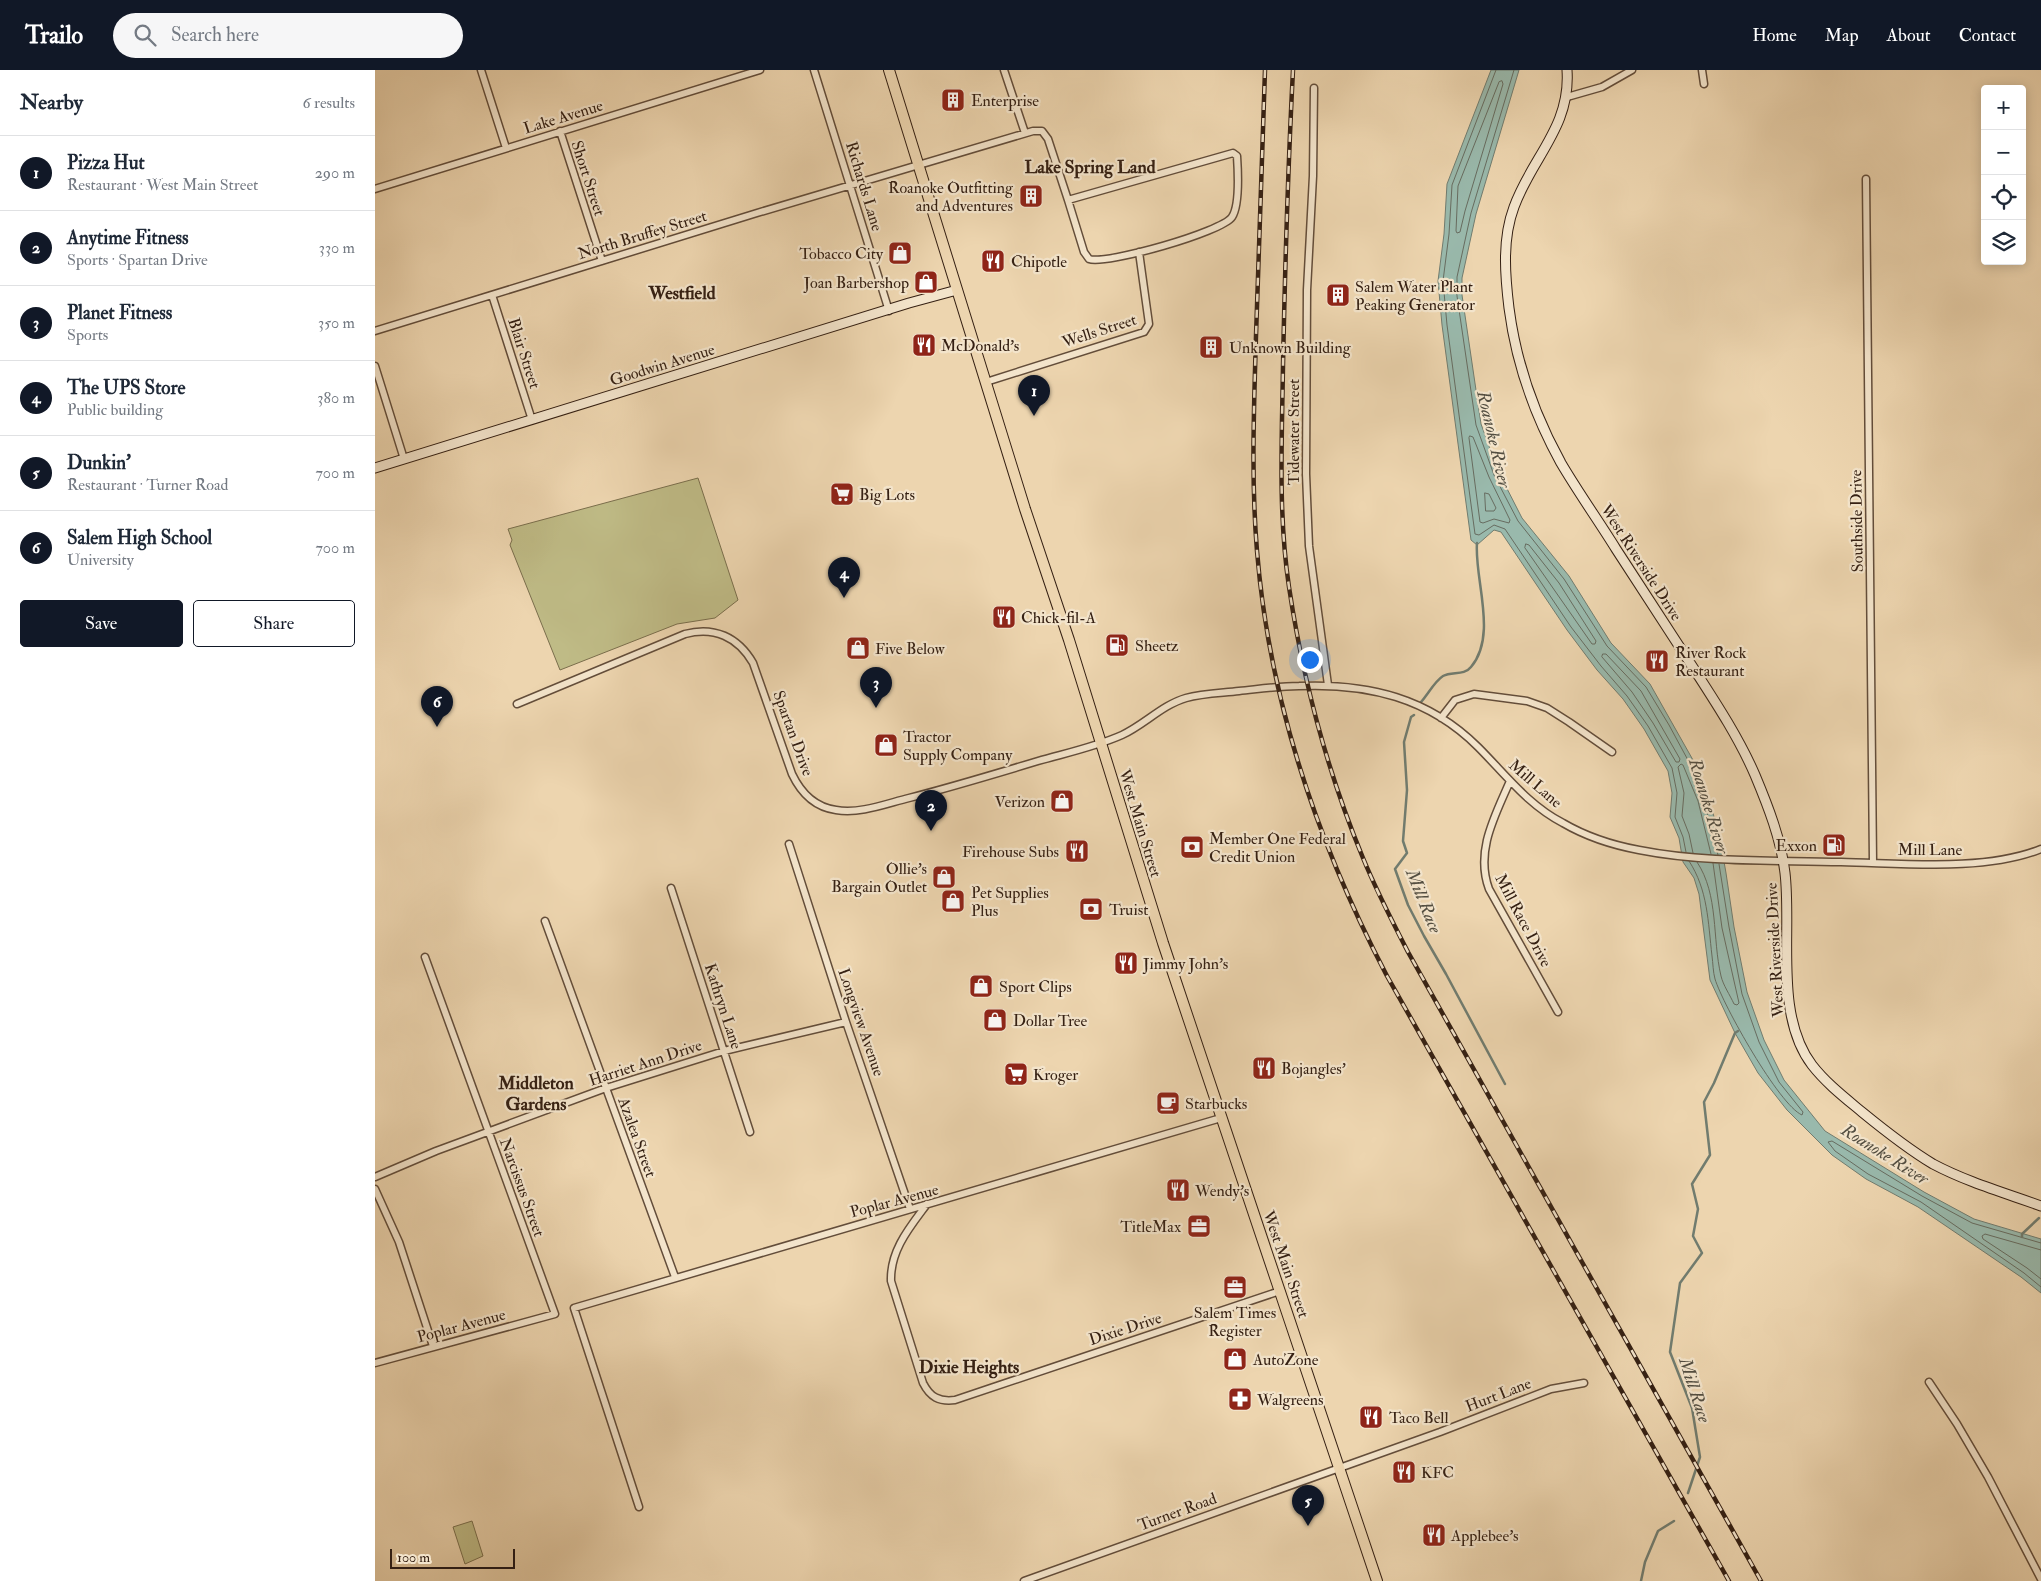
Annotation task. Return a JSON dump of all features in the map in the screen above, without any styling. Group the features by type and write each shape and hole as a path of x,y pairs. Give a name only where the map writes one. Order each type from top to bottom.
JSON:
{"main road":[{"name":"West Main Street","path":"889,70 1037,549 1069,640 1163,942 1377,1581"}],"street":[{"path":"481,70 506,148"},
{"name":"Lake Avenue","path":"375,188 760,70"},
{"name":"Richards Lane","path":"814,70 889,310"},
{"path":"1004,70 1025,133 1037,130 1042,131 1048,139 1084,252 1089,259 1100,261 1139,252 1202,233 1228,222 1236,208 1236,154 1068,200"},
{"name":"West Riverside Drive","path":"1567,70 1567,97 1560,120 1519,196 1510,219 1506,265 1508,302 1520,362 1537,411 1561,463 1713,699 1739,743 1765,800 1779,841 1783,860 1787,892 1790,1015 1798,1042 1814,1067 1847,1100 1932,1163 1977,1183 2041,1206"},
{"path":"1567,97 1602,87 1622,72 1632,70"},
{"path":"1702,70 1705,84"},
{"name":"Tidewater Street","path":"1314,88 1313,176 1307,290 1306,474 1309,546 1328,685"},
{"name":"Short Street","path":"560,131 602,261"},
{"name":"North Bruffey Street","path":"375,331 918,164 1025,133"},
{"name":"Southside Drive","path":"1866,180 1873,862"},
{"name":"Wells Street","path":"986,382 1144,332 1149,324 1139,252"},
{"name":"Goodwin Avenue","path":"375,468 957,290"},
{"name":"Blair Street","path":"492,295 532,420"},
{"path":"375,366 404,459"},
{"name":"Spartan Drive","path":"517,704 685,634 705,630 716,632 736,642 749,656 792,774 799,788 818,805 838,811 853,812 875,807 947,788 1101,742"},
{"name":"Mill Lane","path":"1101,742 1129,731 1171,704 1192,696 1278,687 1328,685 1382,692 1422,707 1441,718 1478,747 1510,781 1542,810 1579,832 1619,846 1678,855 1747,860 1964,863 2011,859 2041,849"},
{"path":"1441,718 1455,700 1474,694 1527,701 1547,708 1612,752"},
{"name":"Mill Race Drive","path":"1510,781 1487,840 1483,868 1489,889 1558,1012"},
{"name":"Longview Avenue","path":"789,844 846,1022 910,1209"},
{"name":"Kathryn Lane","path":"671,888 750,1132"},
{"name":"Azalea Street","path":"545,921 675,1277"},
{"name":"Narcissus Street","path":"425,957 555,1314"},
{"name":"Harriet Ann Drive","path":"375,1177 488,1131 606,1088 724,1051 846,1022"},
{"name":"Poplar Avenue","path":"639,1507 574,1308 1221,1118"},
{"path":"375,1189 399,1242 433,1346"},
{"name":"Dixie Drive","path":"927,1204 894,1253 890,1270 895,1299 923,1383 931,1395 941,1400 948,1401 1280,1291"},
{"name":"Poplar Avenue","path":"375,1363 555,1314"},
{"path":"1929,1382 1957,1424 2041,1579"},
{"name":"Hurt Lane","path":"1338,1467 1440,1432 1551,1389 1584,1383"},
{"name":"Turner Road","path":"1024,1581 1338,1467"}],"shaded area":[{"path":"698,478 738,600 715,618 677,624 560,670 510,545 512,540 508,529"},
{"path":"472,1521 483,1556 465,1564 453,1527"}],"water":[{"name":"Roanoke River","path":"1491,70 1519,70 1476,214 1462,278 1462,295 1481,424 1499,473 1522,518 1569,576 1611,643 1650,684 1693,760 1708,797 1719,833 1734,927 1747,992 1764,1040 1784,1080 1825,1131 1924,1192 1974,1219 2041,1239 2041,1293 2021,1277 1918,1207 1866,1179 1832,1155 1787,1110 1758,1073 1735,1033 1710,980 1699,894 1694,878 1683,862 1679,838 1670,817 1672,793 1668,771 1644,729 1623,699 1597,670 1567,630 1501,532 1494,530 1477,545 1471,540 1442,325 1438,281 1444,234 1447,184"}],"waterway":[{"name":"Mill Race","path":"1421,702 1440,678 1465,672 1471,667 1479,654 1483,639 1484,623 1477,543"},
{"name":"Mill Race","path":"1414,715 1411,717 1404,742 1407,790 1403,841 1407,853 1395,869 1408,905 1505,1084"},
{"name":"Mill Race","path":"1688,1493 1700,1457 1692,1408 1670,1352 1680,1283 1702,1253 1693,1236 1698,1209 1692,1184 1710,1155 1704,1102 1735,1033 1738,1031"},
{"path":"2022,1237 2022,1234 2039,1218"},
{"name":"Mill Race","path":"1641,1581 1645,1562 1658,1531 1674,1521"}],"railway":[{"path":"1265,70 1254,416 1255,524 1263,607 1273,662 1285,716 1301,770 1339,875 1387,976 1729,1581"},
{"path":"1293,70 1283,365 1281,476 1283,532 1289,587 1301,656 1327,759 1363,858 1408,952 1761,1581"}],"place":[{"name":"Enterprise","path":"953,100"},
{"name":"Roanoke Outfitting and Adventures","path":"1031,196"},
{"name":"Tobacco City","path":"900,253"},
{"name":"Chipotle","path":"993,261"},
{"name":"Joan Barbershop","path":"926,282"},
{"name":"Salem Water Plant Peaking Generator","path":"1338,295"},
{"name":"McDonald's","path":"924,345"},
{"name":"Unknown Building","path":"1211,347"},
{"name":"Pizza Hut","path":"1034,416"},
{"name":"Big Lots","path":"842,494"},
{"name":"The UPS Store","path":"844,598"},
{"name":"Chick-fil-A","path":"1004,617"},
{"name":"Sheetz","path":"1117,645"},
{"name":"Five Below","path":"858,648"},
{"name":"River Rock Restaurant","path":"1657,661"},
{"name":"Planet Fitness","path":"876,708"},
{"name":"Salem High School","path":"437,727"},
{"name":"Tractor Supply Company","path":"886,745"},
{"name":"Verizon","path":"1062,801"},
{"name":"Anytime Fitness","path":"931,831"},
{"name":"Exxon","path":"1834,845"},
{"name":"Member One Federal Credit Union","path":"1192,847"},
{"name":"Firehouse Subs","path":"1077,851"},
{"name":"Ollie's Bargain Outlet","path":"944,877"},
{"name":"Pet Supplies Plus","path":"953,901"},
{"name":"Truist","path":"1091,909"},
{"name":"Jimmy John's","path":"1126,963"},
{"name":"Sport Clips","path":"981,986"},
{"name":"Dollar Tree","path":"995,1020"},
{"name":"Bojangles'","path":"1264,1068"},
{"name":"Kroger","path":"1016,1074"},
{"name":"Starbucks","path":"1168,1103"},
{"name":"Wendy's","path":"1178,1190"},
{"name":"TitleMax","path":"1199,1226"},
{"name":"Salem Times Register","path":"1235,1287"},
{"name":"AutoZone","path":"1235,1359"},
{"name":"Walgreens","path":"1240,1399"},
{"name":"Taco Bell","path":"1371,1417"},
{"name":"KFC","path":"1404,1472"},
{"name":"Dunkin'","path":"1308,1526"},
{"name":"Applebee's","path":"1434,1535"}],"district":[{"name":"Lake Spring Land","path":"1090,167"},
{"name":"Westfield","path":"682,293"},
{"name":"Middleton Gardens","path":"536,1093"},
{"name":"Dixie Heights","path":"969,1367"}]}
